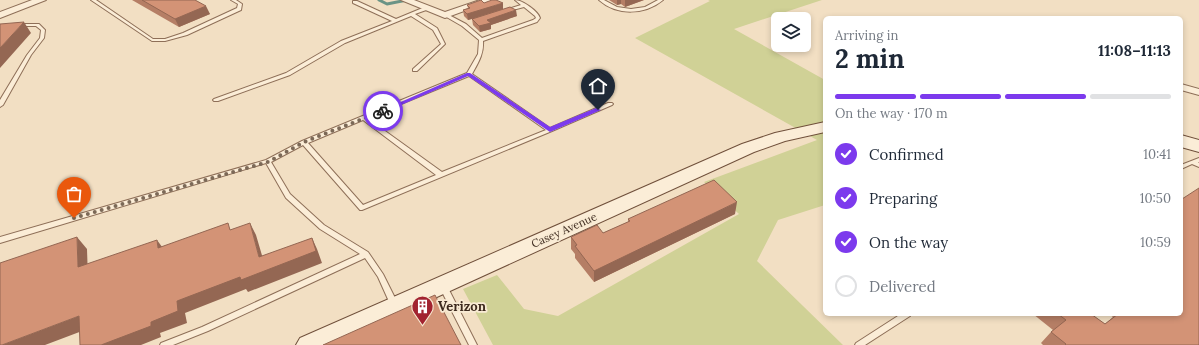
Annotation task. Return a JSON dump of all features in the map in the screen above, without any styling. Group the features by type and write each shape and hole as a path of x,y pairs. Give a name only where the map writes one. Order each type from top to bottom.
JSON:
{"street":[{"path":"0,15 41,0"},
{"path":"408,1 446,15 489,0"},
{"path":"1183,88 1199,92"},
{"name":"Casey Avenue","path":"308,345 748,148 781,137 823,127"},
{"path":"1183,141 1199,146"}],"lane":[{"path":"93,0 152,40 165,40 185,34 239,9 240,4 233,0"},
{"path":"481,40 535,21 538,18 537,14 517,0"},
{"path":"601,0 608,5 625,12 650,8 661,0"},
{"path":"355,2 396,21"},
{"path":"502,13 524,6"},
{"path":"216,100 288,74 344,42 427,8"},
{"path":"412,14 435,29 443,44 415,70"},
{"path":"0,240 268,162 304,142 468,74 478,61 482,48 481,40 464,25 446,15"},
{"path":"464,25 471,23"},
{"path":"0,104 28,55 42,38 43,30 37,25 11,25"},
{"path":"468,74 550,130"},
{"path":"304,142 362,208 610,104"},
{"path":"364,118 441,175"},
{"path":"1183,166 1199,160"},
{"path":"268,162 288,196 322,227 366,254 381,276 395,306"},
{"path":"1192,162 1199,166"},
{"path":"164,345 212,326 366,254"},
{"path":"442,285 473,345"},
{"path":"859,345 904,316"}],"green space":[{"path":"708,0 822,0 786,12 771,12 771,17 734,29 771,50 771,52 775,52 823,79 823,206 778,220 757,261 843,345 493,345 463,289 497,275 524,309 558,316 739,214 704,182 817,140 635,38 710,1"}],"building":[{"path":"142,0 195,0 206,6 175,19"},
{"path":"481,0 484,3 496,0 503,3 467,14 463,10 470,8 467,5"},
{"path":"510,7 516,10 487,20 491,23 479,26 472,19"},
{"path":"24,22 0,48 0,24"},
{"path":"714,180 737,202 594,271 575,246 577,245 571,237 597,225 603,233 630,221 628,219"},
{"path":"1199,188 1199,345 1065,345 1066,344 1051,332 1066,320 1061,316 1094,316 1105,324 1115,316 1183,316 1183,198"},
{"path":"228,223 230,230 250,223 259,257 312,238 316,251 241,280 240,277 177,301 178,311 151,322 151,326 101,345 80,345 79,316 0,345 0,263 77,237 78,267 157,240 158,248"},
{"path":"435,295 461,345 323,345"}],"waterway":[{"path":"379,0 387,4 407,0"}],"way so far":[{"path":"74,218 268,162 304,142 383,111"}],"place":[{"name":"Verizon","path":"422,326"}],"route":[{"path":"383,111 468,74 550,130 598,110"}]}
